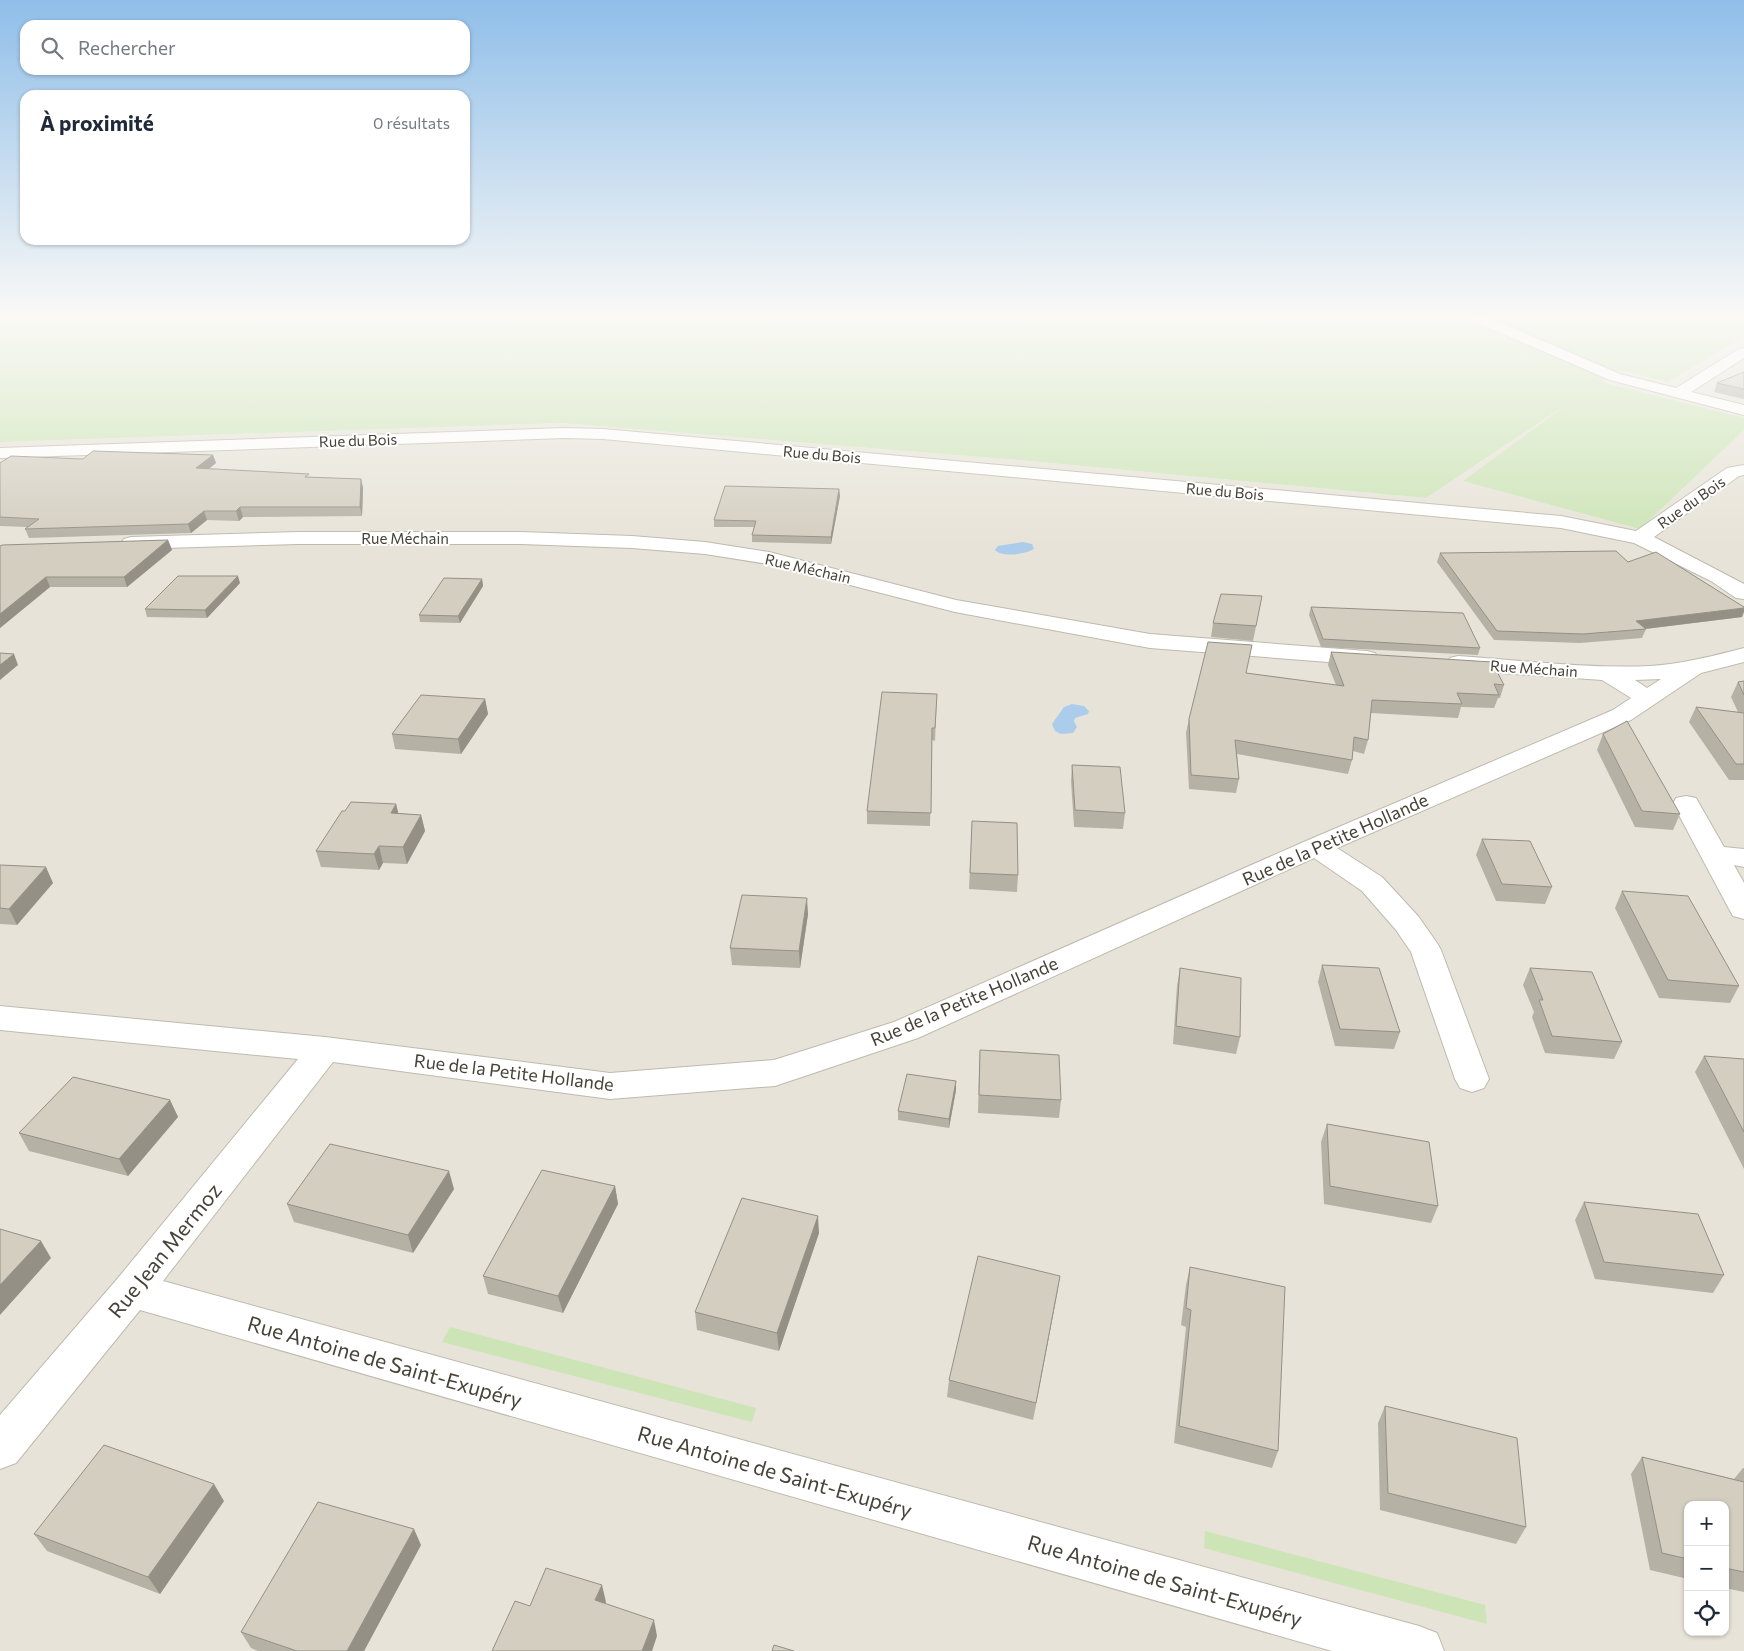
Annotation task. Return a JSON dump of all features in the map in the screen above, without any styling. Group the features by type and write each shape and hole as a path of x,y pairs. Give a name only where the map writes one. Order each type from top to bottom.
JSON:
{"street":[{"path":"1666,391 1744,410"},
{"path":"1677,394 1682,391"},
{"name":"Rue du Bois","path":"0,453 545,434 603,434 1561,522 1640,538 1718,577 1744,593"},
{"name":"Rue du Bois","path":"1640,538 1733,472 1744,470"},
{"name":"Rue Méchain","path":"114,544 298,538 521,538 632,542 696,547 769,558 955,606 1150,641 1382,659"},
{"path":"1693,668 1744,654"},
{"name":"Rue Méchain","path":"1440,662 1608,674 1650,673 1693,668"},
{"name":"Rue de la Petite Hollande","path":"0,1018 326,1049 610,1086 775,1073 906,1030 1316,847 1622,715 1693,668"},
{"path":"1608,674 1648,698"},
{"path":"1686,804 1744,909"},
{"path":"1316,847 1372,884 1407,923 1426,950 1472,1079"},
{"path":"1714,854 1744,858"},
{"name":"Rue Jean Mermoz","path":"0,1448 132,1290 326,1049"},
{"name":"Rue Antoine de Saint-Exupéry","path":"132,1290 1419,1651"}],"shaded area":[{"path":"1587,391 1744,391 1744,1651 0,1651 0,442 560,423 1029,461 1426,498"}],"green space":[{"path":"0,391 1637,391 1744,418 1744,430 1640,529 1463,481 1569,403 1426,498 1029,461 560,423 0,442"},
{"path":"450,1327 756,1408 752,1422 442,1342"},
{"path":"1205,1531 1485,1605 1487,1624 1204,1548"}],"water":[{"path":"1023,542 1032,544 1034,549 1008,555 995,550 998,546"},
{"path":"1072,704 1084,706 1089,711 1088,714 1075,718 1074,721 1077,727 1073,733 1061,734 1055,731 1052,724 1064,707"}],"building":[{"path":"93,451 213,455 196,468 309,474 305,477 361,479 360,507 240,507 236,511 204,511 188,524 25,529 39,519 0,517 0,463 11,456 83,459"},
{"path":"725,486 839,489 831,537 752,535 756,521 714,520"},
{"path":"168,540 124,577 46,577 0,614 0,546 2,545"},
{"path":"1616,551 1628,562 1656,552 1744,608 1636,621 1646,629 1583,634 1497,631 1440,553"},
{"path":"178,576 238,576 205,610 145,609"},
{"path":"444,578 482,579 458,616 419,615"},
{"path":"1221,594 1262,596 1256,626 1213,623"},
{"path":"1311,607 1463,613 1480,648 1323,639"},
{"path":"1208,642 1252,645 1246,673 1344,686 1331,652 1492,662 1504,685 1494,684 1499,695 1457,693 1462,704 1372,700 1368,740 1354,737 1352,760 1235,740 1239,779 1191,775 1189,719"},
{"path":"0,653 14,654 0,665"},
{"path":"1744,681 1744,695 1738,682"},
{"path":"882,692 937,694 935,728 932,728 931,813 867,811"},
{"path":"421,695 485,699 458,739 392,734"},
{"path":"1696,707 1744,713 1744,764 1736,764"},
{"path":"1627,721 1680,814 1642,811 1603,734"},
{"path":"1072,765 1120,767 1125,813 1075,810"},
{"path":"351,802 396,804 391,813 421,815 403,847 379,846 374,854 316,851 342,811 345,811"},
{"path":"972,821 1017,823 1018,875 970,873"},
{"path":"1482,839 1530,841 1552,887 1502,884"},
{"path":"0,865 46,867 9,909 0,908"},
{"path":"1622,891 1688,896 1739,986 1668,980"},
{"path":"742,895 807,898 799,951 730,948"},
{"path":"1322,965 1379,968 1400,1032 1340,1029"},
{"path":"1180,968 1241,978 1240,1037 1176,1026"},
{"path":"1530,968 1592,972 1622,1042 1552,1036 1539,1000 1543,1000"},
{"path":"980,1050 1059,1055 1061,1100 979,1095"},
{"path":"1704,1056 1744,1059 1744,1132"},
{"path":"907,1074 956,1081 949,1119 898,1111"},
{"path":"73,1077 170,1100 119,1159 19,1133"},
{"path":"1327,1124 1429,1142 1438,1206 1330,1186"},
{"path":"330,1144 449,1171 408,1235 287,1204"},
{"path":"542,1170 615,1186 558,1296 483,1276"},
{"path":"742,1198 818,1216 777,1333 695,1312"},
{"path":"1584,1202 1698,1214 1724,1275 1604,1262"},
{"path":"0,1229 41,1241 0,1285"},
{"path":"978,1256 1060,1276 1036,1403 949,1380"},
{"path":"1190,1267 1285,1287 1278,1451 1179,1426 1191,1310 1186,1308"},
{"path":"1385,1406 1517,1438 1526,1527 1388,1493"},
{"path":"104,1445 214,1484 148,1577 34,1534"},
{"path":"1642,1457 1744,1482 1744,1572 1729,1569 1729,1501 1684,1501 1684,1558 1662,1553"},
{"path":"318,1502 414,1529 347,1651 297,1651 241,1632"},
{"path":"546,1568 602,1585 595,1600 654,1620 642,1651 492,1651 515,1601 530,1606"},
{"path":"774,1645 794,1651 772,1651"}]}
